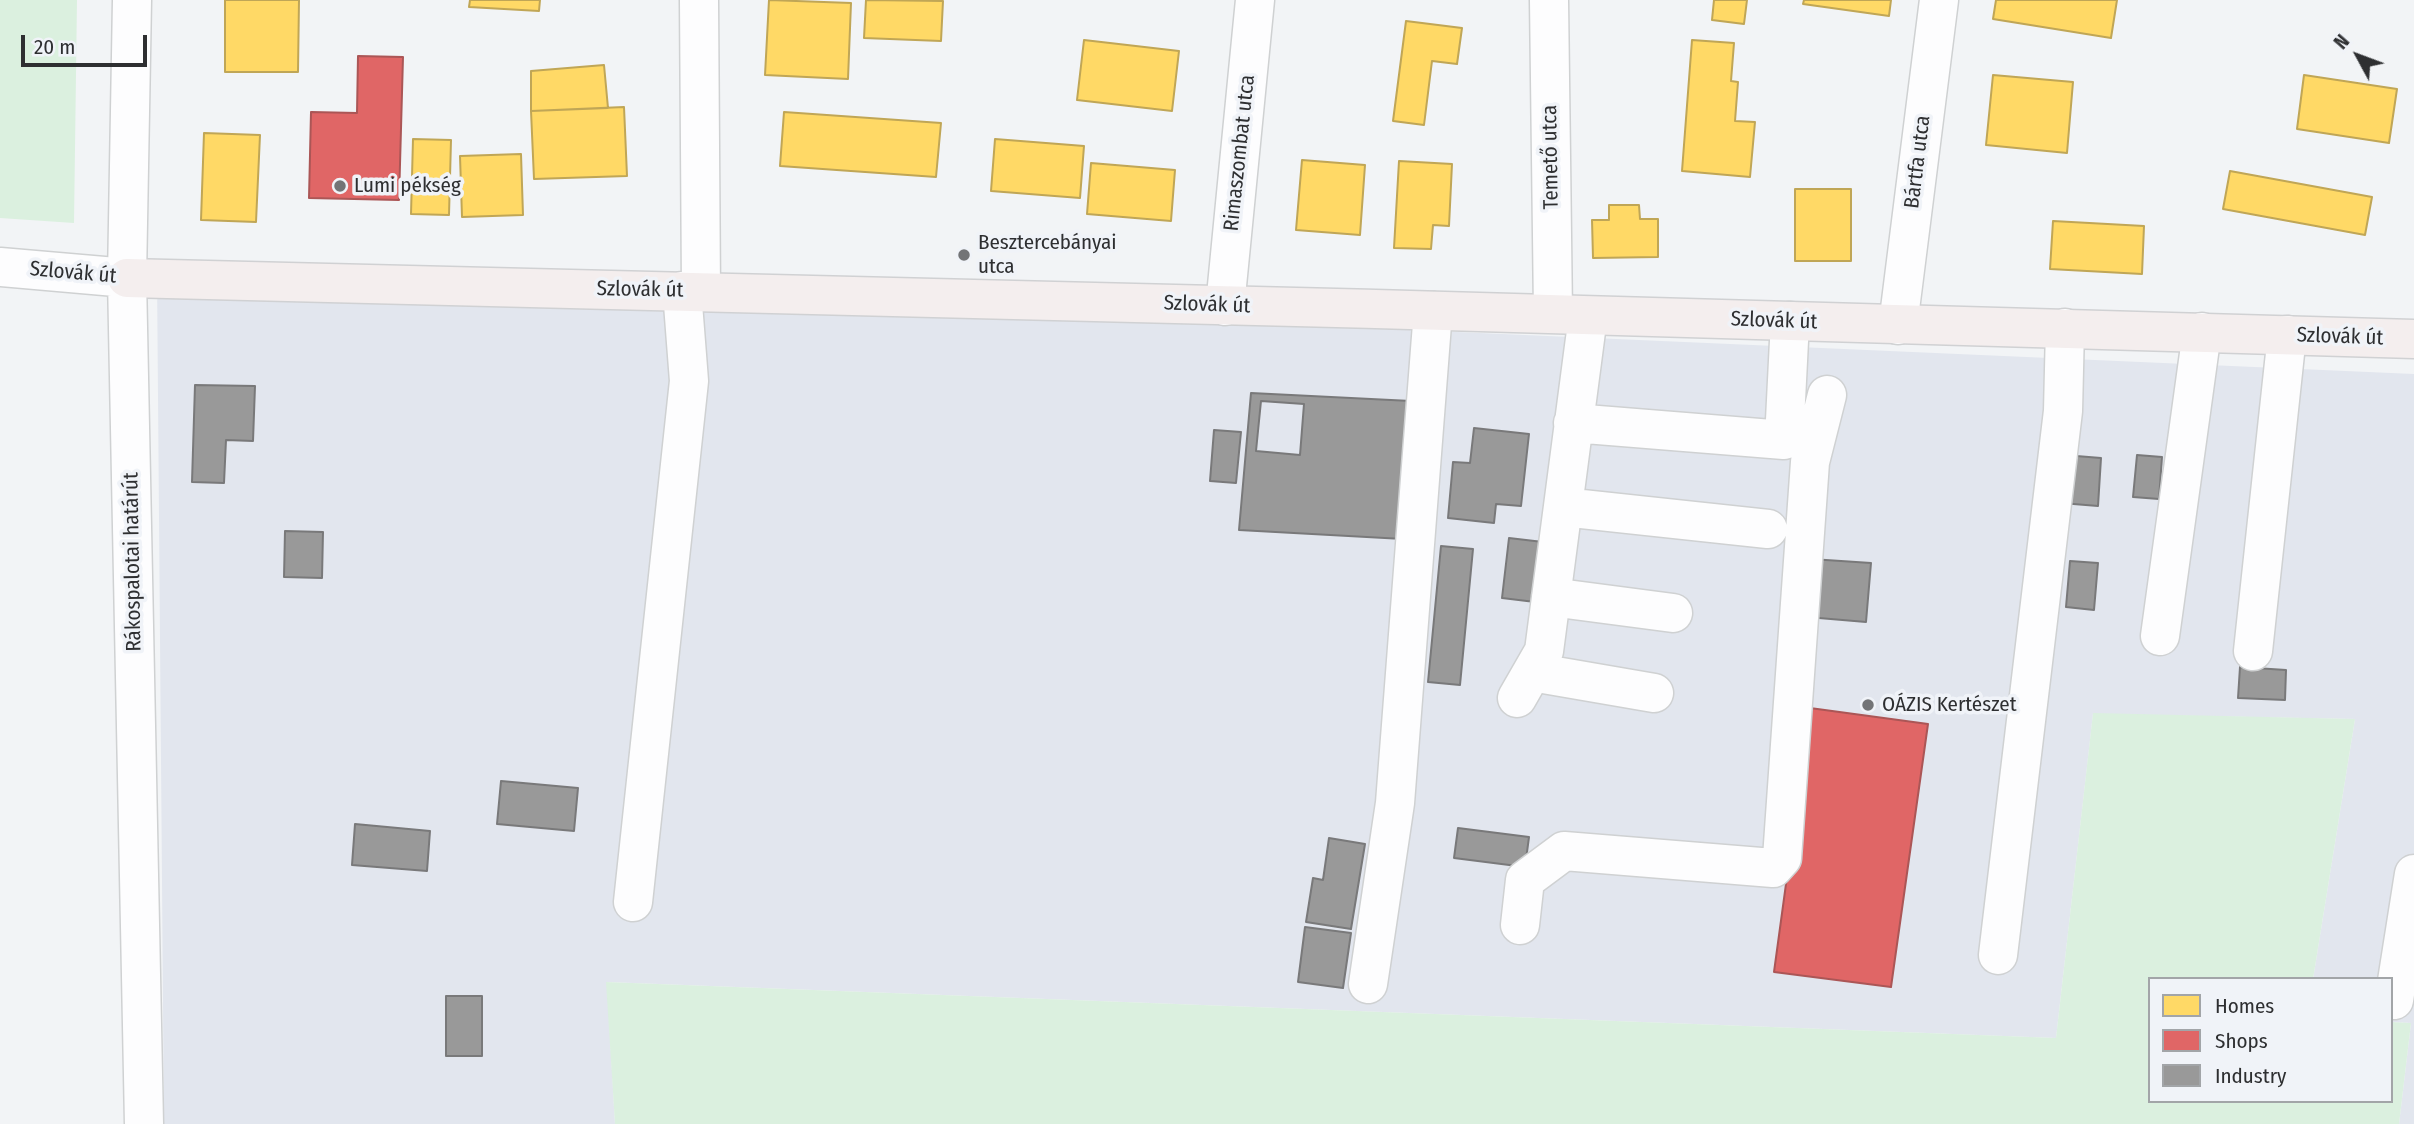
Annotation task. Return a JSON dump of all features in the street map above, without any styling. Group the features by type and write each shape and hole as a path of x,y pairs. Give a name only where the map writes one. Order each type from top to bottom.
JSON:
{"main road":[{"name":"Szlovák út","path":"127,278 1570,314 1898,325 1992,325 2414,339"}],"street":[{"name":"Rákospalotai határút","path":"132,0 127,278 144,1124"},
{"path":"633,902 689,381 699,0"},
{"name":"Rimaszombat utca","path":"1225,306 1255,0"},
{"name":"Temető utca","path":"1549,0 1570,314 1573,423 1544,651 1525,685 1654,693"},
{"name":"Bártfa utca","path":"1898,325 1939,0"},
{"name":"Szlovák út","path":"0,267 127,278"},
{"path":"1368,984 1395,803 1433,311"},
{"path":"1573,423 1784,440 1790,321"},
{"path":"1998,955 2063,411 2065,328"},
{"path":"2160,636 2202,332"},
{"path":"2253,651 2287,335"},
{"path":"1520,925 1525,880 1564,851 1773,868 1782,858 1810,462 1827,396"},
{"path":"1563,507 1768,530"},
{"path":"1551,597 1673,613"},
{"path":"2394,1000 2414,874"}],"shaded area":[{"path":"157,275 2414,374 2414,1124 2399,1124 2411,1023 2393,1022 2393,977 2313,977 2355,719 2093,714 2056,1038 607,982 615,1124 164,1124"}],"green space":[{"path":"0,0 77,0 74,223 0,218"},
{"path":"2093,713 2355,719 2313,977 2148,977 2148,1103 2393,1103 2393,1022 2411,1023 2399,1124 615,1124 606,982 2056,1038"}],"building: Homes":[{"path":"225,0 299,0 298,72 225,72"},
{"path":"470,0 540,0 539,11 469,7"},
{"path":"769,0 851,3 848,79 765,75"},
{"path":"866,0 943,1 941,41 864,38"},
{"path":"1714,0 1747,0 1744,24 1712,20"},
{"path":"1804,0 1891,0 1889,16 1803,4"},
{"path":"1996,0 2117,0 2111,38 1993,19"},
{"path":"1406,21 1462,28 1457,64 1432,61 1424,125 1393,121"},
{"path":"1084,40 1179,51 1172,111 1077,100"},
{"path":"1692,40 1734,43 1731,81 1738,82 1735,121 1755,122 1750,177 1682,171"},
{"path":"604,65 608,108 531,111 531,71"},
{"path":"1993,75 2073,82 2067,153 1986,145"},
{"path":"2304,75 2397,89 2389,143 2297,129"},
{"path":"624,107 627,176 534,179 531,111"},
{"path":"784,112 941,123 936,177 780,166"},
{"path":"204,133 260,135 256,222 201,220"},
{"path":"413,139 451,140 449,215 411,214"},
{"path":"995,139 1084,146 1080,198 991,191"},
{"path":"521,154 523,215 462,217 460,156"},
{"path":"1302,160 1365,165 1360,235 1296,230"},
{"path":"1399,161 1452,164 1449,226 1433,225 1431,249 1394,248"},
{"path":"1091,163 1175,170 1171,221 1087,214"},
{"path":"2230,171 2372,197 2365,235 2223,209"},
{"path":"1795,189 1851,189 1851,261 1795,261"},
{"path":"1609,205 1639,205 1640,219 1658,219 1658,257 1593,258 1592,220 1609,220"},
{"path":"2053,221 2144,226 2142,274 2050,269"}],"building: Shops":[{"path":"358,56 403,57 399,200 309,198 311,112 357,113"},
{"path":"1810,708 1928,724 1891,987 1774,972"}],"building: Industry":[{"path":"195,385 255,386 253,441 226,440 224,483 192,482"},
{"path":"1251,393 1411,401 1403,539 1239,530"},
{"path":"1261,401 1304,404 1300,455 1256,451"},
{"path":"1474,428 1529,434 1521,506 1496,504 1494,523 1448,518 1453,462 1470,463"},
{"path":"1214,430 1241,432 1236,483 1210,481"},
{"path":"2064,455 2101,458 2098,506 2061,503"},
{"path":"2137,455 2162,457 2159,499 2133,497"},
{"path":"285,531 323,532 322,578 284,577"},
{"path":"1509,538 1543,542 1535,602 1502,598"},
{"path":"1441,546 1473,549 1460,685 1428,682"},
{"path":"1811,559 1871,563 1866,622 1807,617"},
{"path":"2070,561 2098,563 2094,610 2066,607"},
{"path":"2240,667 2286,670 2285,700 2238,698"},
{"path":"501,781 578,788 574,831 497,824"},
{"path":"355,824 430,831 427,871 352,865"},
{"path":"1458,828 1529,837 1525,867 1454,858"},
{"path":"1329,838 1365,844 1351,929 1306,922 1313,878 1323,880"},
{"path":"1305,927 1351,933 1343,988 1298,982"},
{"path":"446,996 482,996 482,1056 446,1056"}],"place":[{"name":"Lumi pékség","path":"340,186"},
{"name":"Besztercebányai utca","path":"964,255"},
{"name":"OÁZIS Kertészet","path":"1868,705"}]}
